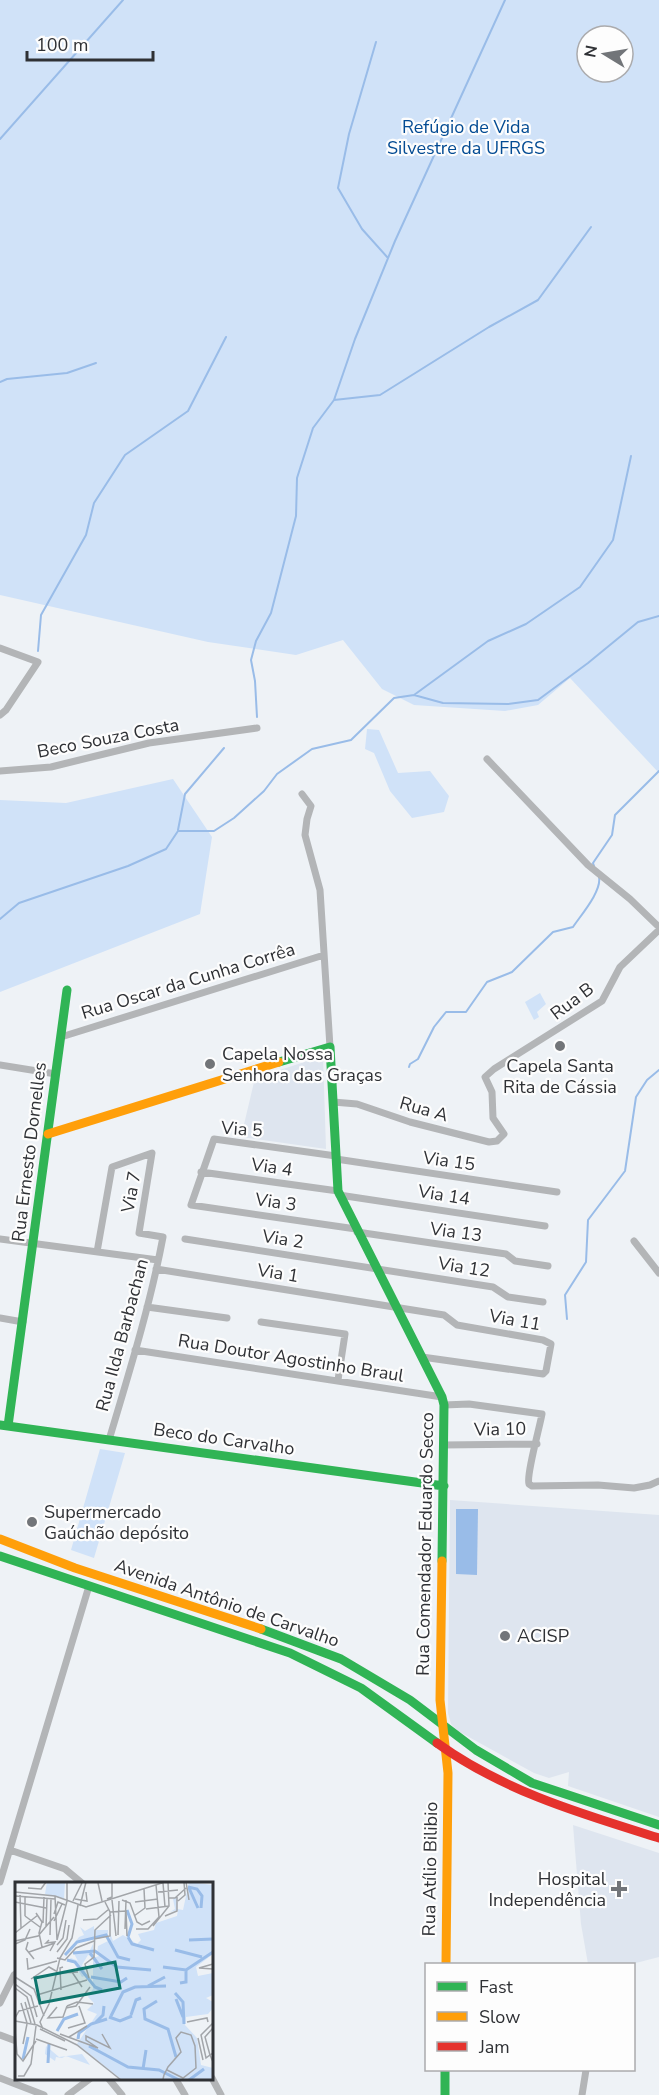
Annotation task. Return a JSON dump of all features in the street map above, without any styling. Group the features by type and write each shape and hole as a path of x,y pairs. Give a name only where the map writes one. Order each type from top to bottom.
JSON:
{"street":[{"path":"0,648 38,662 6,710 0,715"},
{"name":"Beco Souza Costa","path":"0,771 51,767 149,743 257,728"},
{"path":"487,759 588,866 637,905 659,929"},
{"name":"Rua Comendador Eduardo Secco","path":"302,794 310,806 305,836 320,890 339,1193 443,1401 441,1721 446,1749"},
{"name":"Rua B","path":"504,1134 493,1118 492,1092 484,1077 602,1001 620,967 659,929"},
{"name":"Rua Oscar da Cunha Corrêa","path":"61,1037 324,955"},
{"name":"Rua Ernesto Dornelles","path":"4,1425 23,1322 67,990"},
{"path":"48,1134 330,1047"},
{"path":"0,1065 56,1074"},
{"name":"Rua A","path":"333,1102 357,1104 410,1122 489,1142 496,1141 504,1134"},
{"name":"Via 5","path":"191,1205 212,1142 217,1138 336,1157"},
{"name":"Via 7","path":"98,1251 112,1167 153,1153 139,1233 163,1237"},
{"name":"Via 15","path":"336,1157 557,1192"},
{"name":"Via 4","path":"201,1172 339,1193"},
{"name":"Via 14","path":"339,1193 545,1226"},
{"name":"Via 3","path":"191,1205 357,1231"},
{"name":"Via 13","path":"357,1231 506,1254 514,1261 548,1266"},
{"name":"Rua Ilda Barbachan","path":"109,1440 147,1307 163,1237"},
{"path":"0,1239 158,1260"},
{"name":"Via 2","path":"185,1239 377,1269"},
{"path":"634,1241 659,1273"},
{"name":"Via 1","path":"156,1269 395,1307"},
{"name":"Via 12","path":"377,1269 494,1287 507,1297 543,1302"},
{"path":"147,1307 227,1318"},
{"name":"Via 11","path":"395,1307 444,1315 458,1325 543,1340 551,1344 546,1371 543,1374 422,1358"},
{"path":"0,1318 23,1322"},
{"path":"261,1322 345,1334 338,1380"},
{"name":"Rua Doutor Agostinho Braul","path":"135,1350 338,1380 443,1401"},
{"name":"Via 10","path":"443,1401 542,1414 537,1444 443,1445"},
{"name":"Beco do Carvalho","path":"4,1425 444,1486"},
{"path":"537,1444 527,1479 532,1486 598,1485 634,1488 659,1481"},
{"name":"Avenida Antônio de Carvalho","path":"0,1539 75,1568 294,1640 341,1659 410,1700 441,1721 476,1750 532,1783 659,1825"},
{"name":"Avenida Antônio de Carvalho","path":"0,1556 290,1653 337,1672 373,1695 464,1761 527,1794 579,1814 659,1838"},
{"path":"0,1882 88,1586"},
{"path":"446,1749 476,1750"},
{"name":"Rua Atílio Bilibio","path":"446,1749 448,1773 446,1963"},
{"path":"448,1773 464,1761"},
{"path":"10,1850 65,1869 81,1882"},
{"path":"0,2003 15,1974"},
{"path":"0,2035 15,2041"},
{"path":"445,2071 445,2095"},
{"path":"582,2095 586,2071"},
{"path":"0,2078 44,2095"},
{"path":"68,2095 90,2080"},
{"path":"109,2080 122,2095"},
{"path":"176,2080 185,2095"},
{"path":"213,2080 221,2095"}],"shaded area":[{"path":"323,1056 326,1149 241,1137 255,1078"},
{"path":"450,1500 659,1515 659,1817 568,1786 569,1772 549,1778 534,1773 458,1731 451,1724 448,1713"},
{"name":"Hospital Independência","path":"573,1825 659,1853 659,1957 635,1963 588,1963 581,1924"}],"green space":[{"name":"Refúgio de Vida Silvestre da UFRGS","path":"0,0 659,0 659,773 570,678 538,705 505,711 414,705 382,689 343,640 296,655 208,642 0,595"},
{"path":"367,729 379,730 398,773 430,771 449,796 444,812 412,818 390,791 374,753 365,749"},
{"path":"173,779 212,837 200,914 0,992 0,800 66,803"},
{"path":"540,993 546,1004 537,1012 539,1017 534,1020 525,1002"},
{"path":"100,1449 125,1453 94,1558 71,1550"}],"water":[{"path":"456,1509 478,1509 477,1575 456,1574"}],"waterway":[{"path":"0,139 123,0"},
{"path":"257,717 251,660 256,641 271,613 296,516 297,478 313,428 334,400 355,339 395,241 505,0"},
{"path":"376,42 349,134 338,188 362,229 388,258"},
{"path":"334,400 380,395 489,327 538,300 591,227"},
{"path":"38,651 41,615 86,535 94,503 125,455 188,411 226,337"},
{"path":"0,382 7,379 67,373 96,363"},
{"path":"414,695 488,641 526,624 580,587 613,540 631,456"},
{"path":"0,919 19,903 128,866 166,849 178,831 214,831 234,818 264,791 277,774 312,749 351,740 394,698 414,695 443,703 508,704 538,700 638,622 659,616"},
{"path":"178,830 185,794 224,748"},
{"path":"594,866 593,863 612,835 615,815 659,771"},
{"path":"409,1067 418,1059 434,1027 446,1012 466,1012 487,982 512,972 553,932 573,927 594,896 599,877"},
{"path":"567,1319 565,1295 586,1262 588,1220 625,1171 636,1097 647,1080 659,1070"}],"traffic: fast":[{"path":"8,1426 67,990"},
{"path":"279,1062 330,1047 338,1191 444,1405 442,1561"},
{"path":"0,1425 444,1486"},
{"path":"0,1556 290,1653 361,1688 437,1743"},
{"path":"261,1629 341,1659 410,1700 476,1750 532,1783 659,1825"},
{"path":"445,2071 445,2095"}],"traffic: slow":[{"path":"48,1134 279,1062"},
{"path":"0,1539 75,1568 261,1629"},
{"path":"442,1561 440,1700 448,1773 446,1963"}],"traffic: jam":[{"path":"437,1743 489,1775 544,1800 659,1838"}],"place":[{"name":"Capela Santa Rita de Cássia","path":"560,1046"},
{"name":"Capela Nossa Senhora das Graças","path":"210,1064"},
{"name":"Supermercado Gaúchão depósito","path":"32,1522"},
{"name":"ACISP","path":"505,1636"},
{"name":"Hospital Independência","path":"619,1889"}]}
